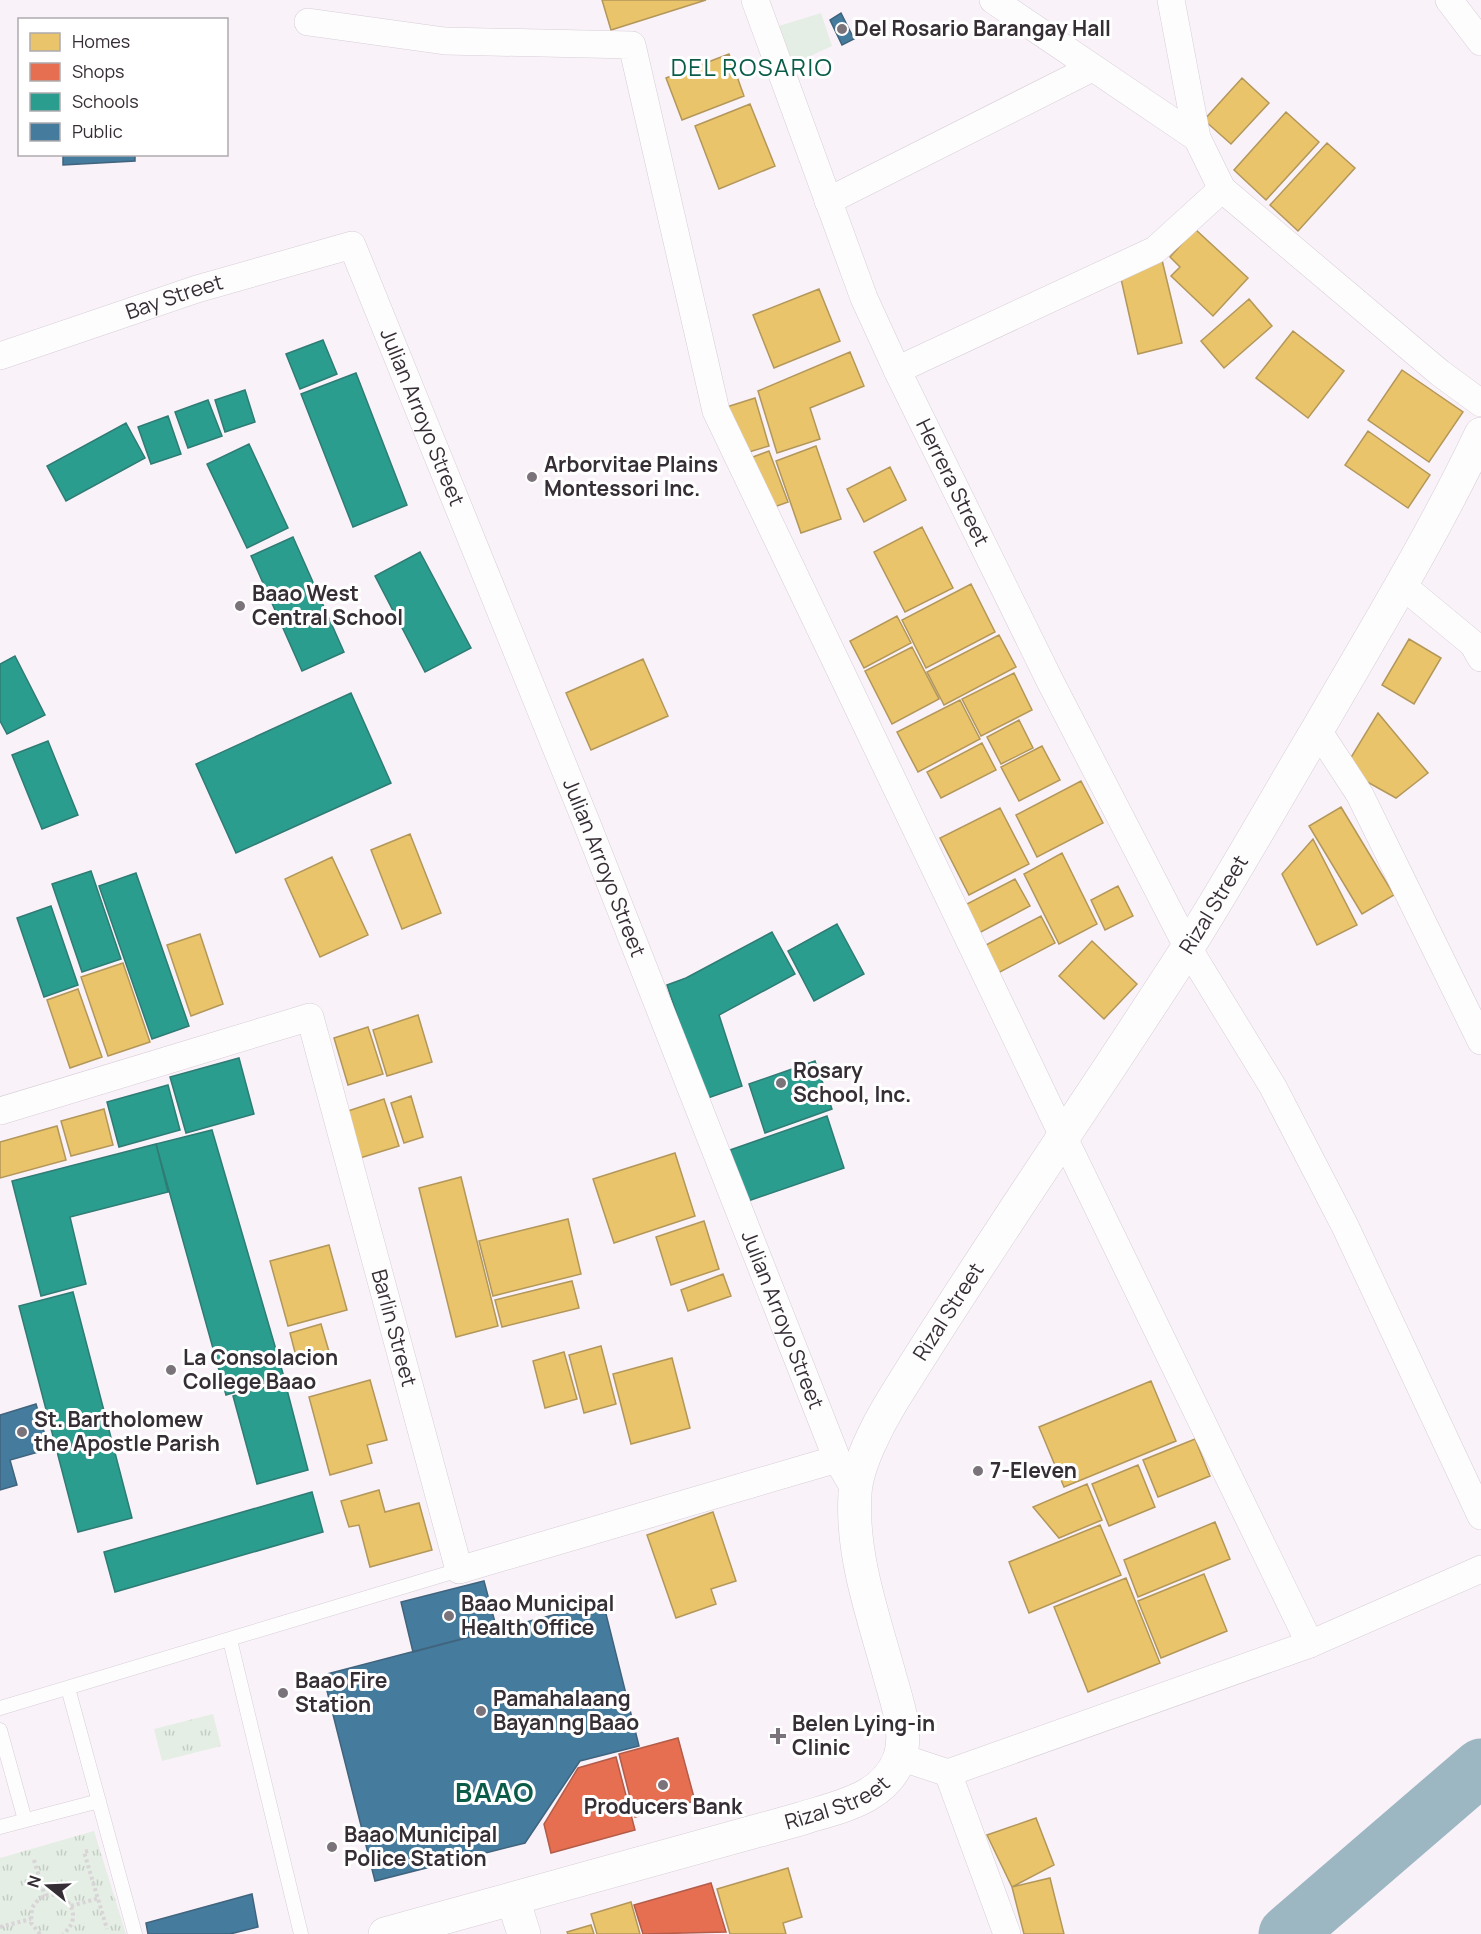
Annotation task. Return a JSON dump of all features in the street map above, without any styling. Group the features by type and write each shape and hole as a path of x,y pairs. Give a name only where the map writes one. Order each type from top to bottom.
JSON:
{"main road":[{"name":"Rizal Street","path":"385,1934 865,1798 885,1780 900,1757 902,1720 866,1589 856,1539 855,1490 871,1442 889,1406 1188,948 1264,823 1317,729 1403,586 1481,434"},
{"path":"513,1899 524,1934"}],"street":[{"name":"Herrera Street","path":"755,0 864,298 897,370 1050,681 1188,948 1273,1088 1345,1226 1481,1516"},
{"path":"993,0 1197,138"},
{"path":"1171,0 1197,138 1222,189 1440,373 1481,403"},
{"path":"1449,0 1481,42"},
{"path":"308,22 446,41 632,45 716,411 1064,1138 1310,1644"},
{"path":"828,201 1092,68"},
{"path":"897,370 1155,250 1222,189"},
{"name":"Bay Street","path":"5,354 197,289 352,245"},
{"name":"Julian Arroyo Street","path":"352,245 591,836 837,1459 855,1490"},
{"path":"1403,586 1473,644 1481,658"},
{"path":"1317,729 1360,795 1481,1041"},
{"name":"Barlin Street","path":"0,1112 310,1017 459,1570"},
{"path":"459,1570 837,1459"},
{"path":"900,1757 948,1773 1310,1644 1481,1569"},
{"path":"948,1773 1007,1934"}],"lane":[{"path":"0,1708 459,1570"},
{"path":"230,1640 301,1934"},
{"path":"68,1688 135,1934"},
{"path":"0,1730 25,1820"},
{"path":"0,1827 99,1801"}],"path":[{"path":"88,1851 84,1852 100,1898 107,1929"},
{"path":"34,1860 45,1896"},
{"path":"40,1934 31,1919 36,1902 45,1896 62,1897 71,1906 73,1920 63,1934"},
{"path":"71,1906 100,1898"},
{"path":"0,1927 31,1919"}],"green space":[{"path":"821,13 832,46 793,64 779,26"},
{"path":"213,1714 221,1746 162,1761 154,1729"},
{"path":"94,1831 126,1934 0,1934 0,1858"}],"building: Homes":[{"path":"602,0 706,0 611,30"},
{"path":"729,54 744,96 682,120 666,78"},
{"path":"1242,78 1269,103 1231,144 1204,120"},
{"path":"750,104 775,166 719,189 695,126"},
{"path":"1286,112 1319,142 1266,200 1234,170"},
{"path":"1327,143 1355,168 1298,231 1270,205"},
{"path":"1195,229 1248,278 1213,316 1171,276 1180,267 1170,257"},
{"path":"1162,260 1182,343 1138,354 1119,270"},
{"path":"819,289 840,341 774,368 753,315"},
{"path":"1249,299 1272,326 1224,368 1201,341"},
{"path":"1293,331 1344,371 1308,418 1256,378"},
{"path":"850,352 864,386 810,408 820,439 777,453 758,391"},
{"path":"1402,370 1463,412 1429,462 1368,420"},
{"path":"755,398 769,446 732,457 717,410"},
{"path":"1368,431 1430,475 1408,508 1345,465"},
{"path":"816,446 841,519 801,533 776,461"},
{"path":"769,451 788,502 752,515 734,464"},
{"path":"890,467 906,500 864,522 847,489"},
{"path":"922,527 953,588 905,612 874,552"},
{"path":"971,584 995,632 926,668 902,620"},
{"path":"897,616 911,643 864,668 850,641"},
{"path":"999,635 1016,667 944,705 927,672"},
{"path":"1409,639 1441,658 1414,704 1382,685"},
{"path":"912,647 939,699 892,724 865,671"},
{"path":"643,659 668,716 591,750 566,693"},
{"path":"1014,673 1032,710 981,736 962,699"},
{"path":"960,700 980,739 918,772 897,732"},
{"path":"1378,713 1428,773 1396,798 1344,769"},
{"path":"1019,720 1033,748 1001,764 987,737"},
{"path":"982,743 996,770 941,798 927,772"},
{"path":"1042,746 1060,780 1019,801 1001,767"},
{"path":"1081,781 1103,823 1037,857 1016,815"},
{"path":"1341,807 1394,895 1362,914 1309,826"},
{"path":"1000,808 1029,864 969,895 940,838"},
{"path":"410,834 441,913 402,929 371,850"},
{"path":"1313,839 1357,925 1317,945 1282,874"},
{"path":"1062,853 1097,924 1059,944 1024,874"},
{"path":"332,857 368,935 320,957 285,879"},
{"path":"1015,879 1030,906 979,933 965,905"},
{"path":"1118,886 1133,916 1105,930 1091,900"},
{"path":"1041,916 1055,943 998,973 984,946"},
{"path":"200,934 223,1004 191,1016 167,945"},
{"path":"1092,941 1137,984 1104,1019 1059,976"},
{"path":"123,963 150,1042 108,1056 81,977"},
{"path":"78,989 102,1057 70,1068 47,1000"},
{"path":"418,1015 432,1062 387,1076 373,1030"},
{"path":"368,1027 383,1074 348,1085 334,1038"},
{"path":"411,1096 423,1137 404,1143 391,1103"},
{"path":"384,1099 399,1146 360,1158 345,1112"},
{"path":"104,1109 113,1145 71,1156 61,1121"},
{"path":"57,1126 66,1160 0,1178 0,1142"},
{"path":"675,1153 695,1216 614,1243 593,1179"},
{"path":"461,1177 498,1326 456,1337 419,1188"},
{"path":"568,1219 581,1274 493,1296 479,1241"},
{"path":"704,1221 719,1269 671,1285 656,1237"},
{"path":"329,1245 347,1310 288,1326 270,1261"},
{"path":"723,1274 731,1296 688,1311 681,1290"},
{"path":"572,1281 579,1308 502,1327 495,1300"},
{"path":"321,1324 330,1355 298,1364 290,1333"},
{"path":"601,1346 616,1404 584,1413 569,1355"},
{"path":"564,1352 577,1399 545,1408 533,1361"},
{"path":"672,1358 690,1428 631,1444 613,1374"},
{"path":"370,1380 387,1440 367,1445 372,1463 330,1475 309,1397"},
{"path":"1151,1381 1176,1441 1064,1487 1039,1427"},
{"path":"1195,1439 1210,1476 1158,1497 1143,1460"},
{"path":"1138,1465 1155,1507 1109,1526 1092,1484"},
{"path":"1087,1484 1102,1520 1059,1538 1033,1507"},
{"path":"379,1490 385,1512 419,1503 432,1550 370,1567 359,1525 349,1527 341,1501"},
{"path":"713,1512 736,1581 711,1589 716,1604 676,1618 647,1535"},
{"path":"1215,1522 1230,1559 1138,1597 1124,1560"},
{"path":"1100,1525 1121,1575 1029,1613 1009,1562"},
{"path":"1204,1574 1227,1631 1161,1658 1138,1601"},
{"path":"1126,1578 1160,1663 1088,1692 1054,1607"},
{"path":"1036,1818 1054,1865 1012,1887 987,1835"},
{"path":"788,1868 802,1917 783,1923 786,1934 730,1934 717,1889"},
{"path":"1050,1878 1064,1934 1024,1934 1012,1887"},
{"path":"631,1902 640,1934 597,1934 591,1914"},
{"path":"591,1925 594,1934 568,1934 567,1932"}],"building: Shops":[{"path":"678,1738 695,1801 635,1817 619,1754"},
{"path":"616,1757 635,1830 551,1853 544,1824 578,1768"},
{"path":"711,1883 726,1932 643,1934 634,1905"}],"building: Schools":[{"path":"323,340 337,374 300,389 286,354"},
{"path":"356,373 407,505 353,527 301,394"},
{"path":"245,390 255,422 225,432 215,400"},
{"path":"208,400 222,436 188,448 175,412"},
{"path":"168,416 181,454 151,464 138,427"},
{"path":"126,423 145,458 66,501 47,466"},
{"path":"249,444 288,528 247,548 207,464"},
{"path":"293,537 344,652 302,671 251,556"},
{"path":"420,552 471,648 425,672 375,576"},
{"path":"15,656 45,715 7,734 0,721 0,664"},
{"path":"351,693 391,783 236,853 196,764"},
{"path":"48,741 78,815 42,829 12,755"},
{"path":"91,871 121,959 82,972 52,884"},
{"path":"136,873 189,1026 152,1039 99,886"},
{"path":"51,906 78,985 44,997 17,918"},
{"path":"837,924 864,974 814,1001 788,951"},
{"path":"772,932 795,974 719,1015 742,1086 705,1099 667,985 686,978"},
{"path":"239,1058 254,1114 186,1133 170,1077"},
{"path":"815,1061 832,1109 765,1133 749,1084"},
{"path":"168,1085 180,1130 119,1147 107,1102"},
{"path":"827,1116 844,1168 748,1201 730,1150"},
{"path":"212,1130 284,1377 226,1395 156,1144"},
{"path":"156,1144 168,1192 70,1217 86,1284 41,1296 12,1181"},
{"path":"73,1292 132,1518 78,1532 19,1306"},
{"path":"285,1382 308,1470 257,1484 233,1396"},
{"path":"312,1492 323,1532 115,1592 104,1552"}],"building: Public":[{"name":"Del Rosario Barangay Hall","path":"841,13 854,39 842,45 830,20"},
{"path":"63,156 135,156 135,161 63,165"},
{"name":"St. Bartholomew the Apostle Parish","path":"36,1404 49,1449 10,1460 17,1485 0,1490 0,1415"},
{"name":"Baao Municipal Health Office","path":"484,1581 497,1630 413,1652 401,1602"},
{"name":"Pamahalaang Bayan ng Baao","path":"603,1602 639,1746 580,1761 525,1843 375,1881 323,1675"},
{"path":"252,1894 258,1927 230,1934 148,1934 146,1923"}],"waterway":[{"path":"1287,1934 1481,1767"}],"place":[{"name":"Del Rosario Barangay Hall","path":"842,29"},
{"name":"Arborvitae Plains Montessori Inc.","path":"532,477"},
{"name":"Baao West Central School","path":"240,606"},
{"name":"Rosary School, Inc.","path":"781,1083"},
{"name":"La Consolacion College Baao","path":"171,1370"},
{"name":"St. Bartholomew the Apostle Parish","path":"22,1432"},
{"name":"7-Eleven","path":"978,1471"},
{"name":"Baao Municipal Health Office","path":"449,1616"},
{"name":"Baao Fire Station","path":"283,1693"},
{"name":"Pamahalaang Bayan ng Baao","path":"481,1711"},
{"name":"Belen Lying-in Clinic","path":"778,1736"},
{"name":"Producers Bank","path":"663,1785"},
{"name":"Baao Municipal Police Station","path":"332,1847"}],"district":[{"name":"DEL ROSARIO","path":"752,68"},
{"name":"BAAO","path":"495,1793"}]}
